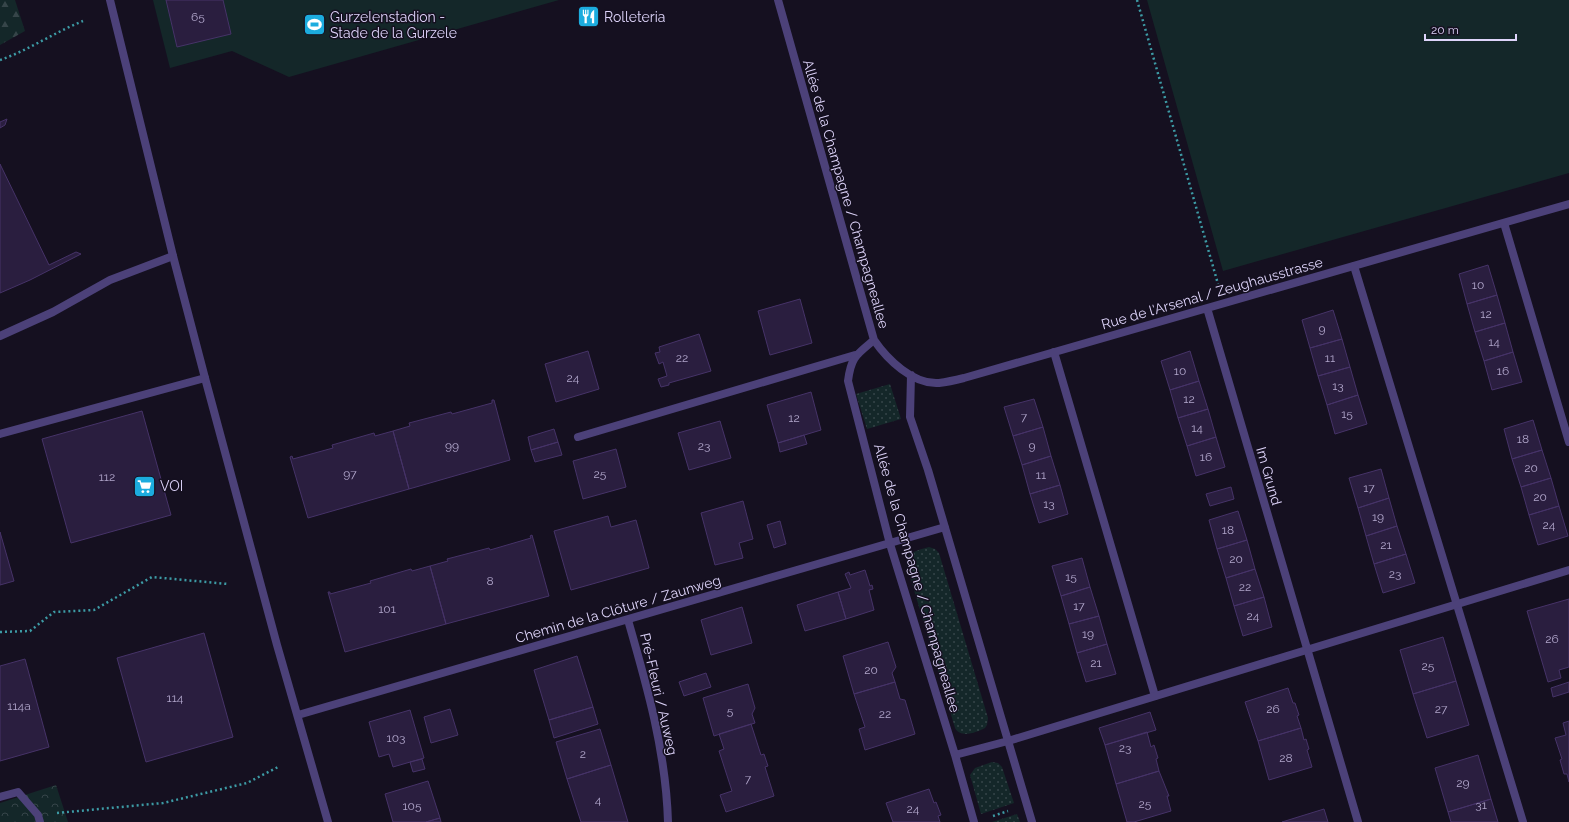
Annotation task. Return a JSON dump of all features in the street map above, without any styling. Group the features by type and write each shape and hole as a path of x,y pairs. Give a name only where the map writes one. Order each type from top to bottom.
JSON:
{"street":[{"path":"110,0 173,256 205,378 277,645 328,822"},
{"name":"Allée de la Champagne / Champagneallee","path":"778,0 874,340 856,355 850,367 848,381 890,544 974,822"},
{"name":"Rue de l'Arsenal / Zeughausstrasse","path":"874,340 883,353 895,364 911,375 927,381 939,383 964,378 1569,204"},
{"path":"1504,223 1569,442"},
{"path":"0,336 53,312 110,280 173,256"},
{"path":"1354,266 1456,604 1524,822"},
{"name":"Im Grund","path":"1207,308 1358,822"},
{"path":"1054,352 1155,696"},
{"path":"578,437 856,355"},
{"path":"911,375 910,417 928,470 1032,822"},
{"path":"0,434 205,378"},
{"name":"Chemin de la Clôture / Zaunweg","path":"298,715 945,527"},
{"path":"955,755 1008,741 1569,570"},
{"name":"Pré-Fleuri / Auweg","path":"628,620 649,694 660,743 668,822"},
{"path":"0,797 18,792 39,818"}],"path":[{"path":"1137,0 1219,287"},
{"path":"0,60 83,21"},
{"path":"0,632 30,631 54,612 94,610 152,577 228,584"},
{"path":"39,818 163,803 247,783 278,767"},
{"path":"990,817 1027,805"}],"green space":[{"path":"0,0 15,0 25,31 0,45"},
{"name":"Gurzelenstadion - Stade de la Gurzele","path":"153,0 559,0 289,77 232,51 170,68"},
{"path":"1147,0 1569,0 1569,173 1223,271"},
{"path":"890,384 901,419 867,429 856,394"},
{"path":"929,547 935,549 939,553 988,718 985,728 974,733 961,733 955,728 906,563 911,553"},
{"path":"992,762 998,763 1002,767 1014,803 981,814 970,775 975,768"},
{"path":"56,785 68,822 0,822 0,803"},
{"path":"1017,814 1020,822 992,822"}],"building":[{"path":"166,0 223,0 231,34 177,47"},
{"path":"7,119 5,125 0,128 0,122"},
{"path":"0,164 49,265 76,252 81,254 30,280 0,293"},
{"path":"1488,265 1497,295 1467,304 1459,274"},
{"path":"1497,295 1505,323 1475,332 1467,304"},
{"path":"800,299 812,343 770,355 758,311"},
{"path":"1333,310 1342,339 1310,348 1302,320"},
{"path":"1505,323 1513,352 1484,361 1475,332"},
{"path":"699,334 711,371 669,383 669,385 661,387 658,379 667,376 663,362 659,364 655,353 660,352 659,347"},
{"path":"1342,339 1350,367 1318,376 1310,348"},
{"path":"588,351 599,389 556,402 545,364"},
{"path":"1190,351 1199,381 1170,390 1161,361"},
{"path":"1513,352 1522,382 1492,390 1484,361"},
{"path":"1350,367 1358,395 1327,405 1318,376"},
{"path":"1199,381 1208,409 1178,418 1170,390"},
{"path":"811,392 821,430 778,443 767,405"},
{"path":"1358,395 1367,424 1335,434 1327,405"},
{"path":"1034,399 1043,427 1013,436 1004,407"},
{"path":"492,400 494,400 510,460 409,489 393,431 410,426 409,423 451,412 452,414 492,403"},
{"path":"1208,409 1216,437 1187,446 1178,418"},
{"path":"142,411 171,515 71,543 42,439"},
{"path":"1533,420 1542,450 1512,459 1504,429"},
{"path":"720,421 731,458 689,470 678,433"},
{"path":"1043,427 1051,456 1022,465 1013,436"},
{"path":"554,429 558,442 531,450 528,437"},
{"path":"393,431 409,489 308,518 290,457 292,456 293,459 333,448 332,445 374,433 375,436"},
{"path":"804,435 807,444 780,452 778,443"},
{"path":"1216,437 1225,467 1196,476 1187,446"},
{"path":"558,442 562,455 535,462 531,450"},
{"path":"616,449 626,487 583,499 573,461"},
{"path":"1542,450 1551,478 1521,487 1512,459"},
{"path":"1051,456 1060,485 1030,494 1022,465"},
{"path":"1381,469 1389,498 1358,508 1349,478"},
{"path":"1551,478 1559,506 1529,515 1521,487"},
{"path":"1060,485 1068,514 1039,523 1030,494"},
{"path":"1231,487 1234,499 1210,506 1206,494"},
{"path":"1389,498 1397,526 1366,536 1358,508"},
{"path":"743,501 753,539 739,543 743,558 715,565 701,513"},
{"path":"1559,506 1568,536 1538,545 1529,515"},
{"path":"1238,511 1247,540 1217,549 1209,520"},
{"path":"608,516 611,527 636,520 649,568 571,590 554,531"},
{"path":"780,521 786,544 774,548 767,525"},
{"path":"1397,526 1406,554 1374,564 1366,536"},
{"path":"0,532 14,581 0,585"},
{"path":"532,535 549,596 446,624 430,566 448,561 447,559 489,548 490,550 531,538 530,536"},
{"path":"1247,540 1255,569 1226,578 1217,549"},
{"path":"1406,554 1415,583 1383,593 1374,564"},
{"path":"1082,558 1090,587 1061,596 1052,566"},
{"path":"430,566 446,624 345,652 328,592 330,592 330,594 371,583 370,581 411,569 412,571"},
{"path":"1255,569 1264,597 1234,606 1226,578"},
{"path":"865,570 870,586 872,585 873,589 869,590 874,610 846,619 838,592 851,588 845,574 849,572 850,575"},
{"path":"1090,587 1099,616 1069,624 1061,596"},
{"path":"838,592 846,619 805,631 797,605"},
{"path":"1264,597 1272,627 1243,636 1234,606"},
{"path":"1569,599 1569,667 1559,670 1561,678 1548,682 1527,611"},
{"path":"742,607 752,643 711,655 701,620"},
{"path":"1099,616 1107,644 1077,653 1069,624"},
{"path":"204,633 233,737 146,762 117,658"},
{"path":"1443,637 1456,681 1413,694 1400,650"},
{"path":"888,642 896,667 892,673 895,682 854,694 843,656"},
{"path":"1107,644 1116,674 1086,682 1077,653"},
{"path":"577,656 593,707 549,720 534,670"},
{"path":"25,659 49,747 0,761 0,666"},
{"path":"706,673 711,687 684,696 679,682"},
{"path":"1456,681 1469,725 1427,738 1413,694"},
{"path":"895,682 900,699 905,700 915,734 865,750 859,729 865,727 854,694"},
{"path":"1569,682 1569,692 1553,697 1551,688"},
{"path":"748,684 755,708 752,714 755,723 714,736 703,698"},
{"path":"1288,688 1299,715 1297,716 1301,728 1258,741 1245,702"},
{"path":"593,707 598,724 554,738 549,720"},
{"path":"450,709 458,735 431,743 424,717"},
{"path":"410,710 424,758 393,767 389,754 379,757 369,722"},
{"path":"1150,712 1156,730 1105,745 1099,728"},
{"path":"1569,721 1569,782 1567,774 1564,774 1560,760 1562,759 1555,738 1566,735 1563,723"},
{"path":"751,724 761,755 764,754 768,766 765,767 774,796 726,812 720,795 732,791 719,751 724,749 719,734"},
{"path":"1301,728 1304,740 1306,739 1309,749 1307,750 1312,767 1269,780 1258,741"},
{"path":"600,729 611,765 567,779 556,742"},
{"path":"1147,732 1151,747 1154,745 1158,758 1156,759 1159,771 1116,784 1105,745"},
{"path":"1478,755 1491,799 1448,812 1435,768"},
{"path":"422,759 425,769 413,772 410,762"},
{"path":"611,765 628,822 581,822 567,779"},
{"path":"1159,771 1169,796 1167,796 1171,811 1134,822 1127,822 1116,784"},
{"path":"428,781 440,818 426,822 393,822 385,794"},
{"path":"929,789 934,803 936,802 941,815 938,816 940,822 893,822 886,803"},
{"path":"1491,799 1498,822 1451,822 1448,812"},
{"path":"1324,809 1328,822 1282,822"},
{"path":"440,818 441,822 426,822"}],"place":[{"name":"Rolleteria","path":"589,17"},
{"name":"Gurzelenstadion - Stade de la Gurzele","path":"315,25"},
{"name":"VOI","path":"144,486"}]}
